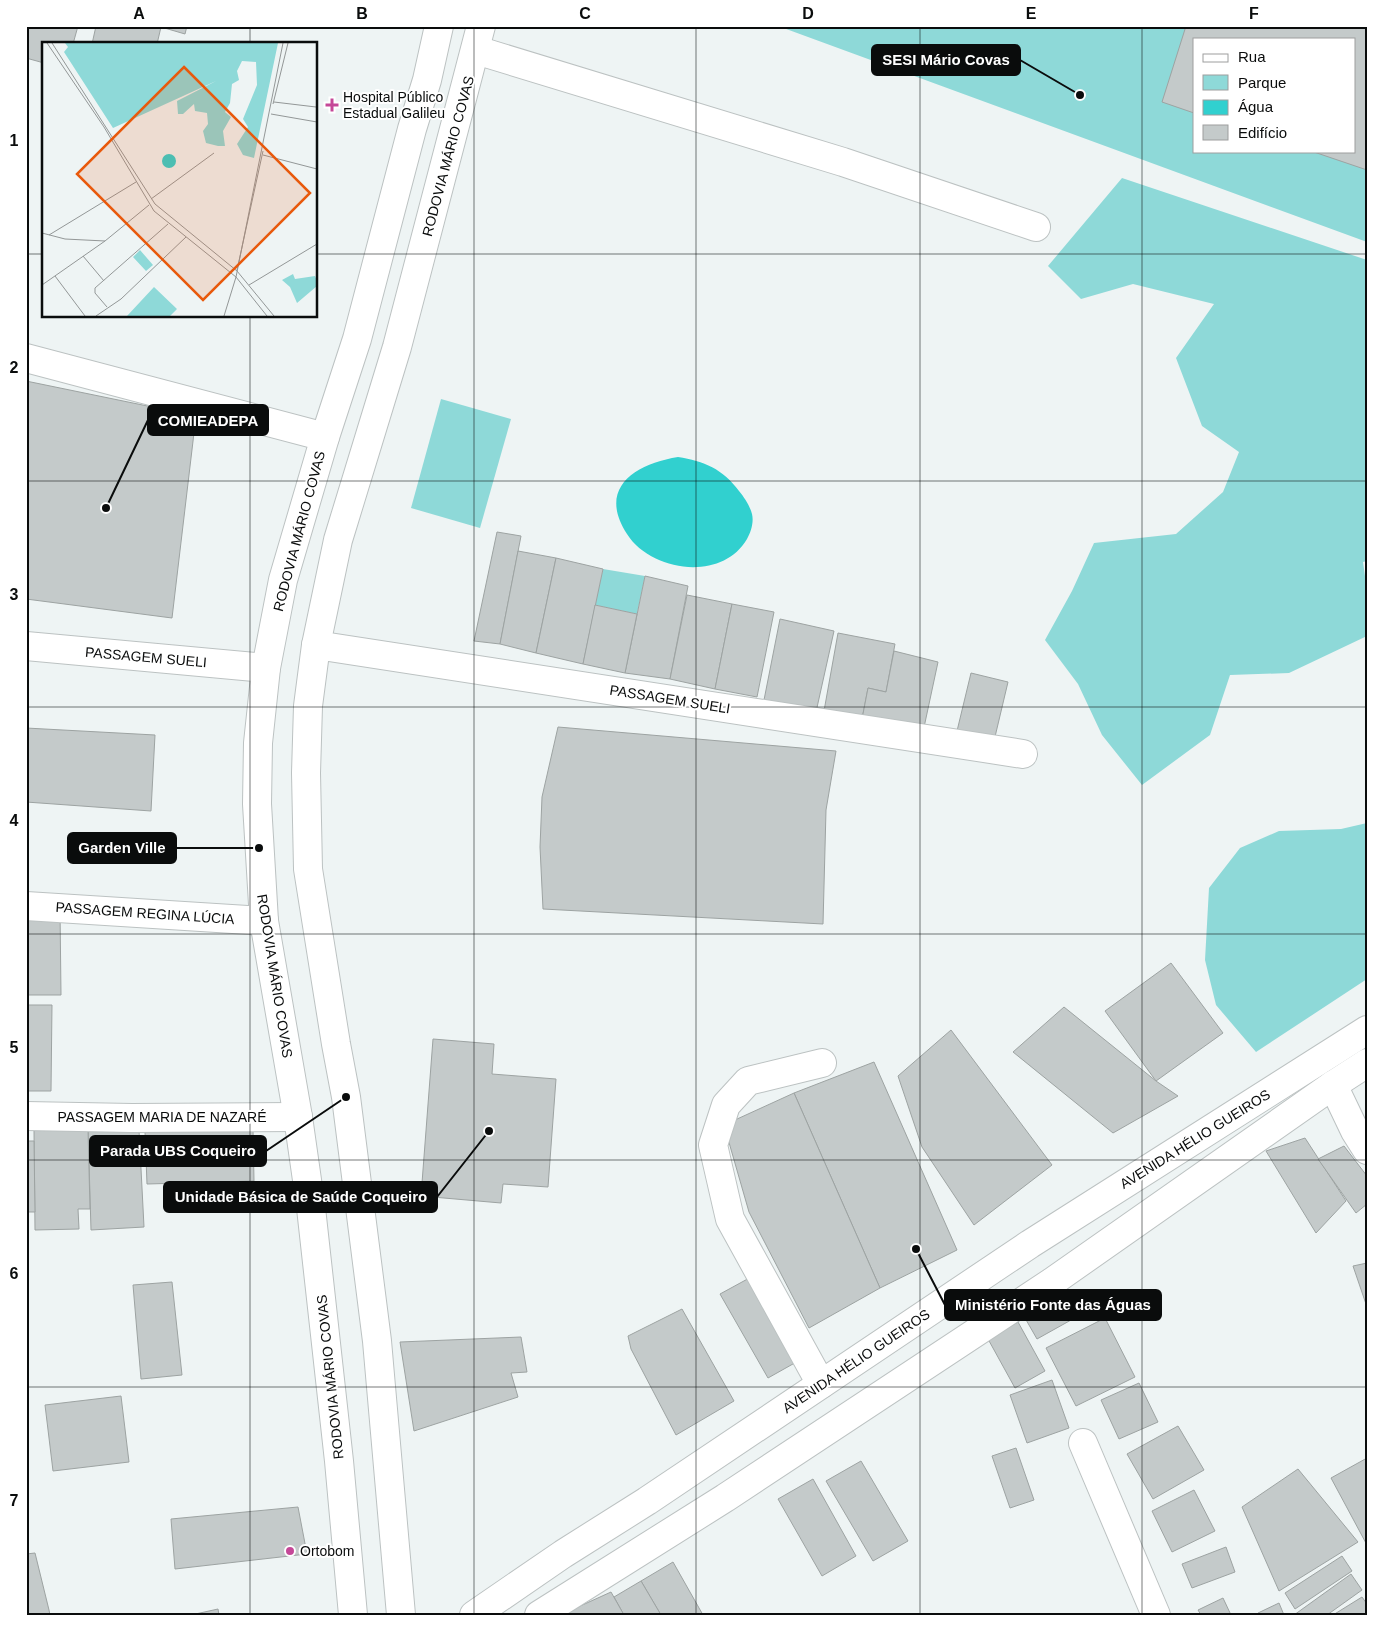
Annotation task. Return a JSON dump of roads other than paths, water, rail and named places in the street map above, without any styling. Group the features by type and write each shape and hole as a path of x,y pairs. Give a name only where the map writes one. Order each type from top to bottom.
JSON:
{"main road":[{"name":"RODOVIA MÁRIO COVAS","path":"353,1615 311,1208 298,1117 264,921 257,804 258,743 266,668 283,580 325,437 357,339 412,129 427,80 439,26"},
{"name":"RODOVIA MÁRIO COVAS","path":"401,1615 377,1341 346,1097 308,869 306,773 308,715 316,645 338,540 397,347 478,38"},
{"path":"478,38 1036,227"},
{"path":"26,358 325,437"},
{"name":"PASSAGEM SUELI","path":"316,645 1023,754"},
{"name":"PASSAGEM SUELI","path":"26,646 266,668"},
{"name":"PASSAGEM REGINA LÚCIA","path":"26,906 264,921"},
{"name":"AVENIDA HÉLIO GUEIROS","path":"474,1615 1030,1244 1367,1030"},
{"path":"821,1384 730,1219 713,1144 726,1105 748,1081 822,1063"},
{"path":"539,1615 725,1498 1052,1282 1367,1063"},
{"path":"1333,1085 1355,1131 1367,1150"},
{"name":"PASSAGEM MARIA DE NAZARÉ","path":"26,1116 132,1118 298,1117"},
{"path":"1083,1443 1156,1615"}],"water":[{"path":"678,457 705,464 720,472 733,483 750,508 753,517 747,539 736,553 721,562 687,567 669,564 652,557 638,547 627,534 619,518 616,504 619,491 625,481 635,472 648,466 662,460"}],"place":[{"name":"SESI Mário Covas","path":"1080,95"},
{"name":"Hospital Público Estadual Galileu","path":"332,105"},
{"name":"COMIEADEPA","path":"106,508"},
{"name":"Garden Ville","path":"259,848"},
{"name":"Parada UBS Coqueiro","path":"346,1097"},
{"name":"Unidade Básica de Saúde Coqueiro","path":"489,1131"},
{"name":"Ministério Fonte das Águas","path":"916,1249"},
{"name":"Ortobom","path":"290,1551"}]}
